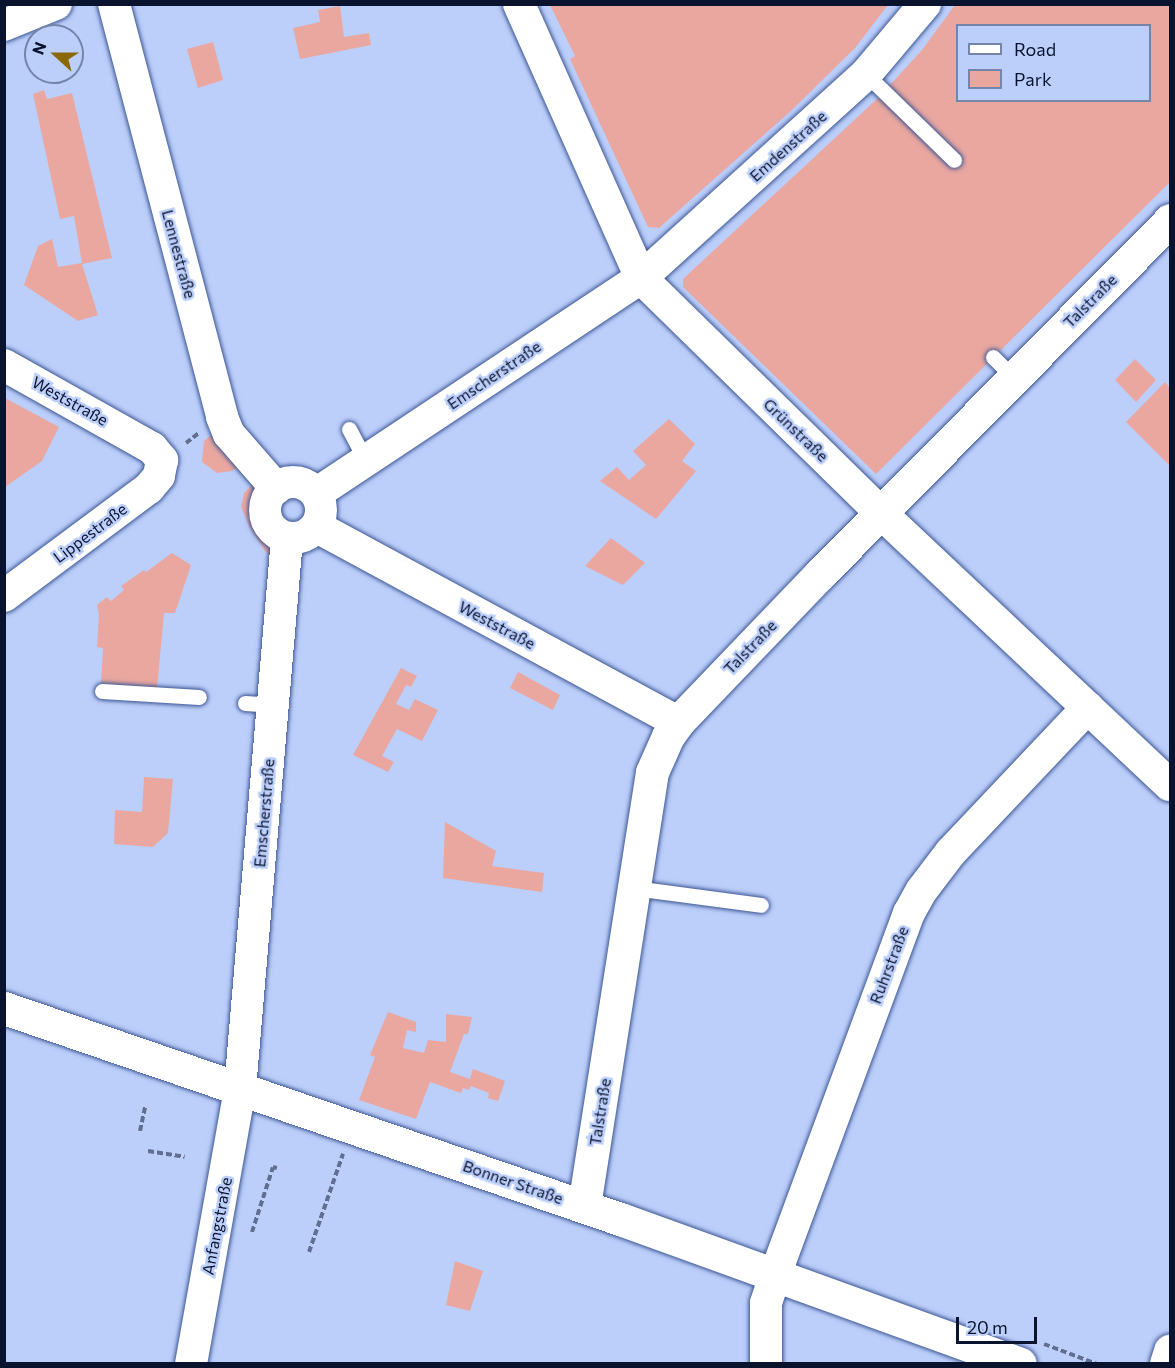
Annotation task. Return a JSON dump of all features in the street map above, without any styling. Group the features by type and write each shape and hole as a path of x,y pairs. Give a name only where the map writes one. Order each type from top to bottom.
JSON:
{"main road":[{"name":"Talstraße","path":"584,1206 652,772 661,749 678,722 881,513 1004,368 1170,220"},
{"name":"Bonner Straße","path":"4,1008 584,1206 1020,1364"}],"street":[{"path":"4,24 56,4"},
{"name":"Lennestraße","path":"114,4 222,417 229,434 276,488"},
{"name":"Grünstraße","path":"519,4 641,278 881,513 1170,785"},
{"name":"Emdenstraße","path":"641,278 866,74 925,4"},
{"name":"Emscherstraße","path":"316,493 641,278"},
{"name":"Weststraße","path":"4,365 152,448 162,460"},
{"name":"Lippestraße","path":"4,596 150,488 159,476 162,460"},
{"path":"297,482 310,487 316,493 322,510 316,527 303,537 287,538 273,530 265,513 266,503 276,488 297,482"},
{"name":"Weststraße","path":"316,527 678,722"},
{"name":"Emscherstraße","path":"240,1089 259,704 287,538"},
{"name":"Ruhrstraße","path":"766,1364 766,1303 775,1275 876,996 917,898 974,828 1088,707"},
{"name":"Anfangstraße","path":"191,1364 219,1221 240,1089"},
{"path":"1166,1364 1170,1351"}],"lane":[{"path":"866,74 954,159"},
{"path":"349,429 366,461"},
{"path":"102,691 199,697"},
{"path":"634,888 760,905"}],"path":[{"path":"162,460 222,417"},
{"path":"140,1131 145,1107"},
{"path":"148,1151 185,1157"},
{"path":"309,1252 343,1153"},
{"path":"252,1232 273,1167 277,1168"}],"green space":[{"path":"550,5 888,5 855,48 792,110 659,228 648,227 570,59 575,56"},
{"path":"955,5 1170,5 1170,182 876,474 683,287 683,279 878,98 922,50"},
{"path":"340,6 344,37 369,33 371,45 300,59 293,28 320,22 318,10"},
{"path":"213,42 223,80 198,88 187,49"},
{"path":"44,90 47,99 72,93 112,258 82,264 98,315 78,321 24,285 38,246 52,239 58,267 82,263 74,216 60,219 33,94"},
{"path":"1135,359 1156,380 1136,402 1115,380"},
{"path":"1165,382 1170,388 1170,466 1126,422"},
{"path":"5,398 59,427 42,461 5,487"},
{"path":"669,419 695,444 682,461 696,471 656,519 600,481 617,467 629,480 646,465 633,451"},
{"path":"214,436 238,467 232,471 217,473 202,462 204,441"},
{"path":"256,481 263,491 258,504 258,519 264,536 275,550 274,559 268,555 250,528 241,507 244,493"},
{"path":"611,538 645,563 623,585 585,566"},
{"path":"172,553 191,565 175,613 164,613 157,689 101,683 103,648 97,647 99,615 97,605 107,597 111,601 124,590 121,586 144,570 146,572"},
{"path":"401,668 417,676 411,687 406,685 396,704 409,710 415,699 438,710 422,741 397,729 382,756 394,762 388,772 353,755"},
{"path":"518,672 560,695 553,710 510,688"},
{"path":"144,777 173,779 168,833 153,847 114,844 115,810 142,812"},
{"path":"445,822 496,851 492,866 544,873 542,892 443,878"},
{"path":"388,1012 416,1022 416,1032 407,1030 403,1048 424,1053 428,1040 446,1042 446,1014 472,1017 468,1034 464,1034 450,1072 470,1079 473,1069 505,1081 498,1101 488,1098 489,1093 471,1086 469,1090 463,1088 461,1093 430,1082 416,1119 359,1100 375,1057 370,1055"},
{"path":"455,1261 483,1271 470,1311 446,1305"}]}
